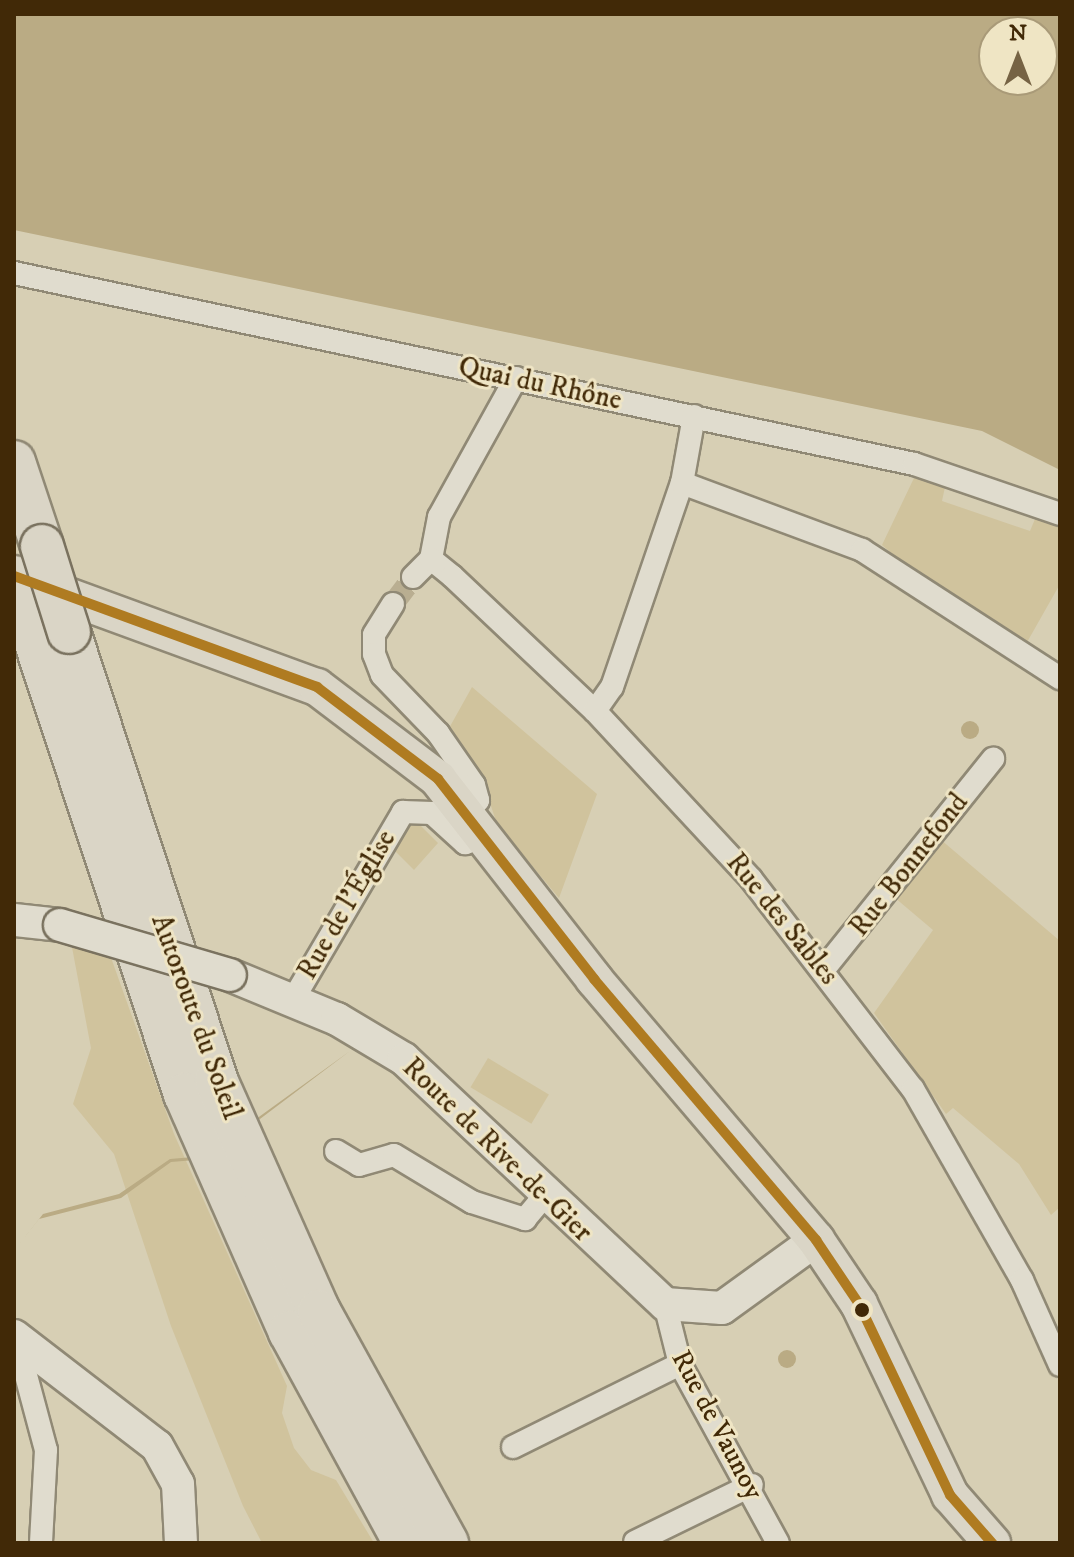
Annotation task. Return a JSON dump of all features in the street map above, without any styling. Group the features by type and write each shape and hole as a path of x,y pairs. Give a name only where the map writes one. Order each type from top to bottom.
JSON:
{"highway":[{"name":"Autoroute du Soleil","path":"14,462 222,1094 319,1311 447,1543"},
{"name":"Autoroute du Soleil","path":"14,576 185,1094 290,1332 405,1543"}],"main road":[{"path":"14,576 317,687 438,779 594,979 816,1240 859,1304 950,1495 992,1543"},
{"name":"Route de Rive-de-Gier","path":"14,920 60,925 230,975 294,998 404,1059 545,1195 665,1304"},
{"path":"665,1304 722,1308 816,1240"},
{"path":"15,1337 157,1446 178,1484 181,1543"}],"street":[{"name":"Quai du Rhône","path":"14,273 914,464 1060,514"},
{"path":"413,577 431,559 439,517 516,378"},
{"path":"595,711 612,687 682,483 694,416"},
{"path":"682,483 862,550 1060,678"},
{"name":"Rue des Sables","path":"431,559 595,711 701,822 824,969 941,1132 1060,1365"},
{"path":"393,604 374,635 374,654 382,675 438,733 474,785 478,800 476,824"},
{"name":"Rue Bonnefond","path":"824,969 993,759"},
{"name":"Rue de l'Église","path":"294,998 403,812 432,813 465,843 476,824"},
{"path":"336,1151 359,1165 394,1155 472,1202 525,1219 545,1195"},
{"name":"Rue de Vaunoy","path":"665,1304 680,1364 752,1485 778,1543"},
{"path":"15,1337 46,1450 41,1543"},
{"path":"513,1447 680,1364"},
{"path":"635,1542 752,1485"}],"shaded area":[{"path":"14,14 1060,14 1060,470 982,431 14,230"},
{"path":"914,478 945,487 942,501 1030,531 1035,519 1060,527 1060,584 1026,644 928,584 882,545"},
{"path":"472,687 597,794 559,898 497,824 484,785 448,730"},
{"path":"966,721 974,721 979,730 977,737 966,739 961,734 961,726"},
{"path":"417,822 438,843 414,870 394,850 406,825"},
{"path":"940,839 1060,941 1060,1207 1051,1215 1019,1164 953,1108 946,1114 874,1013 933,930 894,897"},
{"path":"71,942 109,952 174,1134 287,1386 282,1413 294,1448 311,1470 336,1480 374,1543 262,1543 243,1506 171,1326 114,1154 73,1104 91,1048"},
{"path":"350,1051 207,1159 171,1162 121,1198 39,1219 43,1214 119,1194 170,1159 205,1156"},
{"path":"488,1058 549,1095 531,1124 470,1087"},
{"path":"787,1350 796,1359 787,1368 778,1359"}],"tunnel":[{"path":"393,604 413,577"}],"transit line":[{"path":"14,576 317,687 438,779 594,979 816,1240 859,1304 950,1495 992,1543"}]}
